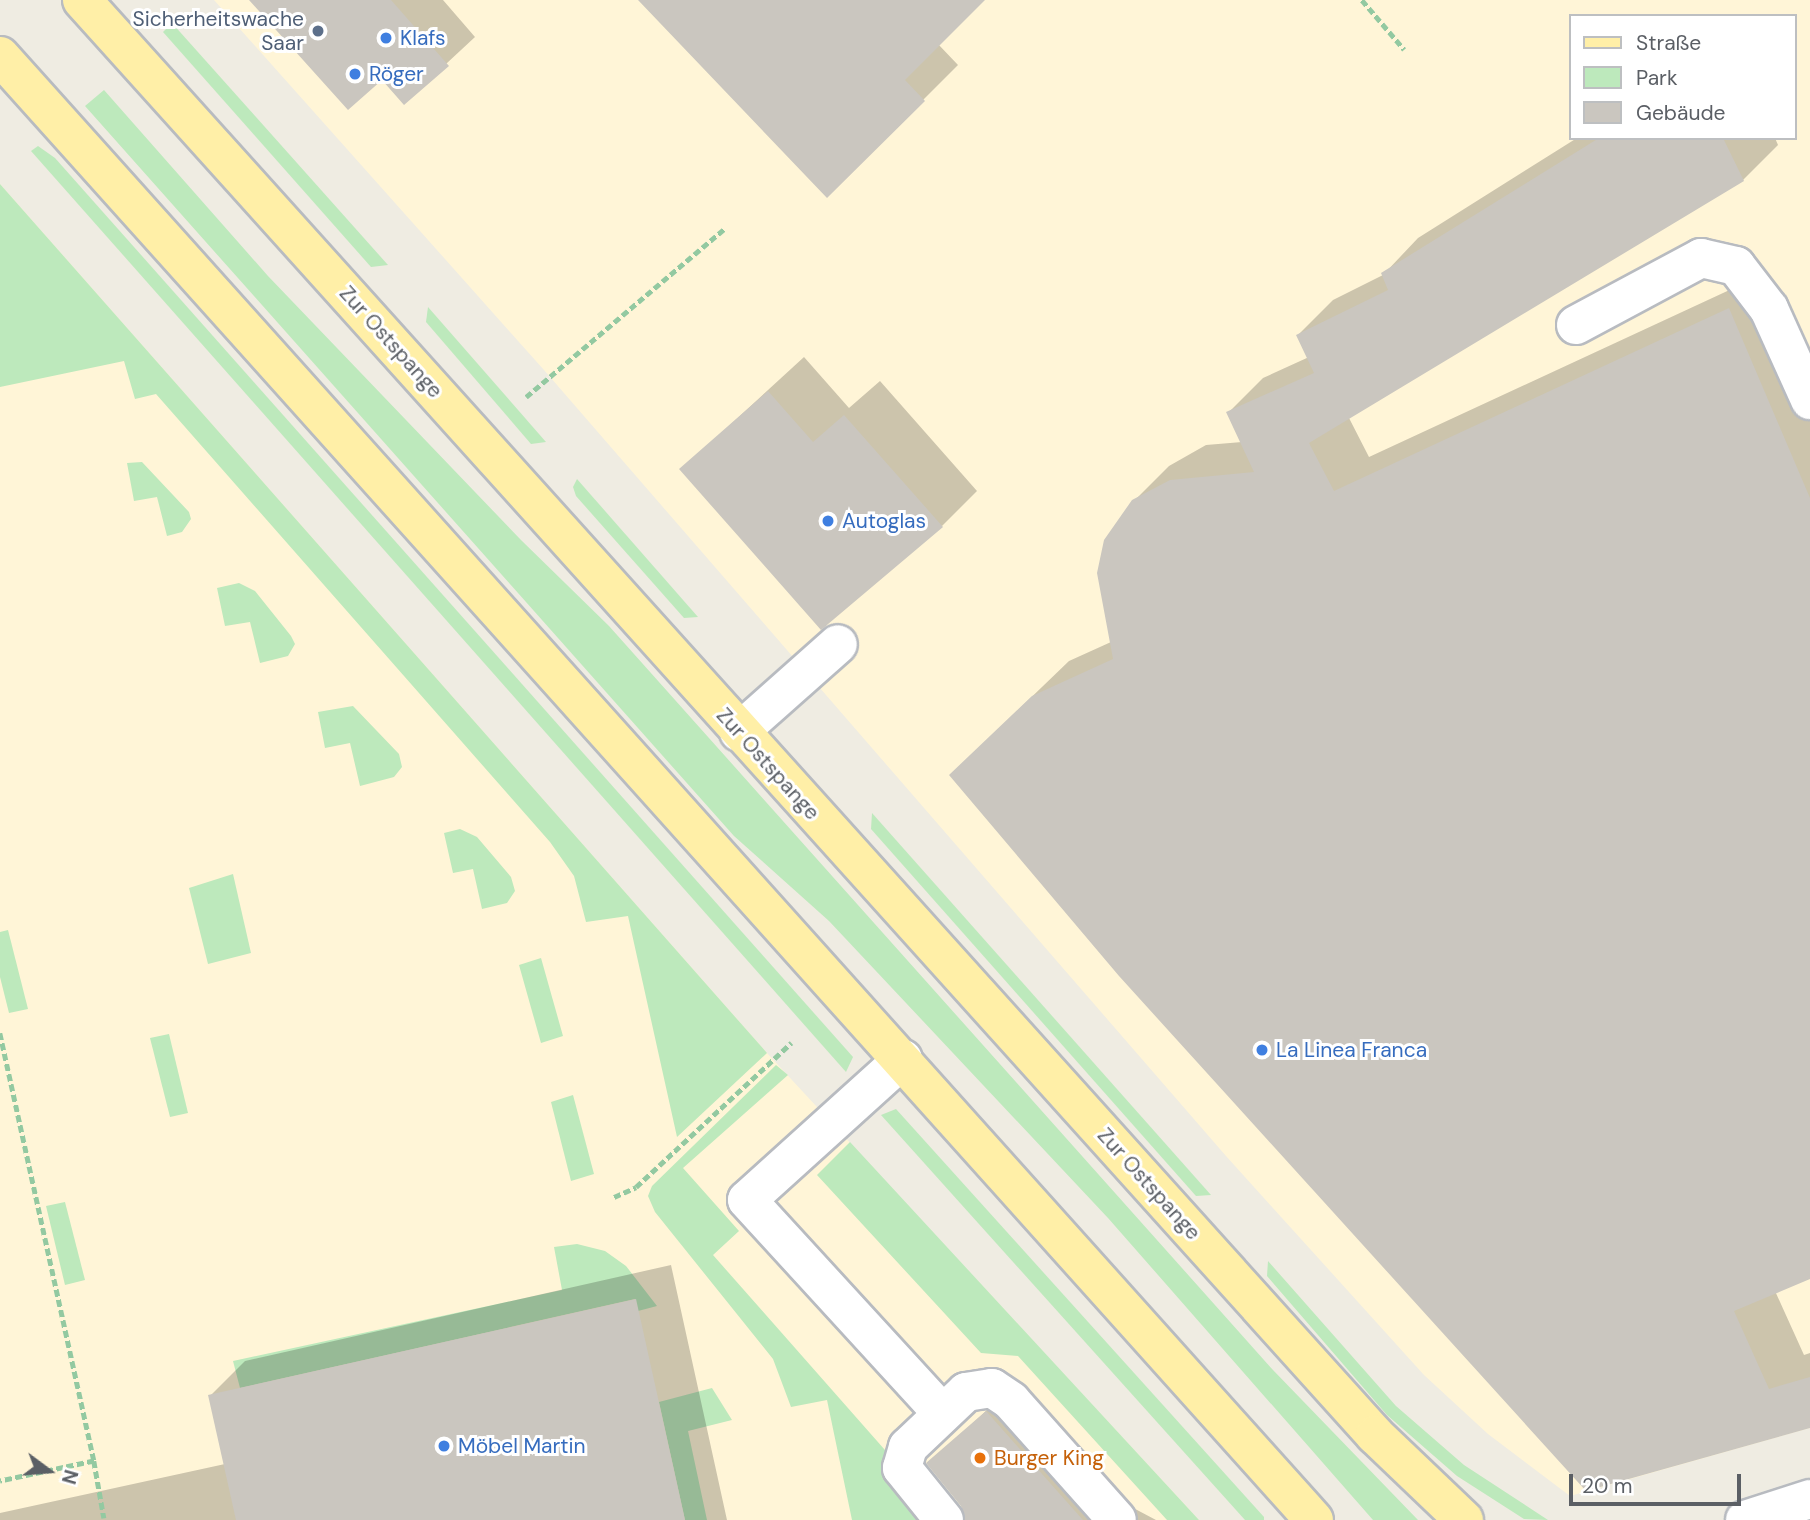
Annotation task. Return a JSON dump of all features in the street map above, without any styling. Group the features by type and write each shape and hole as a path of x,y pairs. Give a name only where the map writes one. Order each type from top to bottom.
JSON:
{"main road":[{"name":"Zur Ostspange","path":"82,0 1375,1435 1464,1520"},
{"path":"0,56 367,470 903,1059 1310,1518"}],"lane":[{"path":"1576,325 1701,258 1736,266 1769,309 1810,400"},
{"path":"740,732 838,645"},
{"path":"903,1059 747,1200 942,1413"},
{"path":"944,1520 902,1468 908,1447 966,1392 992,1388 1011,1401 1117,1520"},
{"path":"1745,1520 1810,1500"}],"path":[{"path":"1362,0 1404,49"},
{"path":"526,397 725,228"},
{"path":"0,1032 94,1461 104,1518"},
{"path":"614,1197 636,1187 792,1043"},
{"path":"0,1481 94,1461"}],"shaded area":[{"path":"214,0 1810,0 1810,1428 1570,1496 1488,1434 1424,1375 1226,1156 544,370"},
{"name":"Möbel Martin","path":"0,184 767,1053 1199,1520 0,1520"}],"green space":[{"path":"172,23 388,265 371,267 163,32"},
{"path":"104,90 268,276 521,540 609,626 1273,1370 1418,1520 1373,1520 1108,1218 829,921 734,836 85,106"},
{"path":"38,146 55,158 853,1057 846,1072 31,151"},
{"path":"0,184 767,1053 677,1137 628,916 586,922 574,876 550,842 156,394 135,399 124,361 0,387"},
{"path":"428,307 546,442 531,444 426,322"},
{"path":"142,462 189,512 191,519 182,532 167,536 157,497 134,501 127,463"},
{"path":"577,479 698,617 684,618 576,496 573,487"},
{"path":"239,583 255,591 291,636 295,644 288,656 260,663 250,622 225,626 217,588"},
{"path":"353,706 399,754 402,767 394,777 360,786 350,743 325,748 318,712"},
{"path":"872,813 1211,1195 1196,1196 871,829"},
{"path":"460,829 477,837 511,877 515,891 507,903 482,909 473,869 453,873 444,833"},
{"path":"233,874 251,953 208,964 189,888"},
{"path":"8,930 28,1009 9,1013 0,977 0,932"},
{"path":"541,958 563,1036 541,1043 519,965"},
{"path":"169,1034 188,1113 170,1117 150,1038"},
{"path":"776,1065 788,1075 683,1168 739,1231 713,1255 892,1458 893,1488 922,1520 852,1520 827,1400 791,1407 773,1359 655,1212 648,1196 652,1186"},
{"path":"573,1095 594,1174 571,1181 551,1102"},
{"path":"896,1109 1264,1520 1245,1520 881,1115"},
{"path":"850,1142 1199,1520 1167,1520 1018,1356 981,1353 817,1175"},
{"path":"65,1202 85,1280 65,1285 46,1206"},
{"path":"577,1244 605,1251 626,1266 657,1306 638,1311 635,1299 240,1388 233,1361 562,1290 554,1247"},
{"path":"1268,1261 1396,1406 1464,1465 1548,1520 1524,1519 1457,1476 1387,1415 1267,1276"},
{"path":"712,1388 732,1420 688,1431 707,1520 685,1520 659,1402"}],"building":[{"path":"249,0 391,0 449,66 404,105 382,80 348,110"},
{"path":"638,0 985,0 905,80 925,101 827,198"},
{"path":"1596,140 1724,140 1744,181 1309,443 1334,491 1729,308 1810,498 1810,1279 1734,1311 1769,1389 1810,1377 1810,1428 1586,1491 1119,976 949,775 1032,696 1113,659 1097,573 1104,540 1132,500 1170,480 1254,472 1226,412 1314,373 1296,335 1388,290 1381,273"},
{"path":"768,391 813,442 844,415 943,527 821,630 679,469"},
{"name":"Möbel Martin","path":"636,1299 685,1520 236,1520 208,1395"},
{"name":"Burger King","path":"986,1411 1083,1520 965,1520 961,1506 926,1463"}],"place":[{"name":"Sicherheitswache Saar","path":"318,31"},
{"name":"Klafs","path":"386,38"},
{"name":"Röger","path":"355,74"},
{"name":"Autoglas","path":"828,521"},
{"name":"La Linea Franca","path":"1262,1050"},
{"name":"Möbel Martin","path":"444,1446"},
{"name":"Burger King","path":"980,1458"}]}
